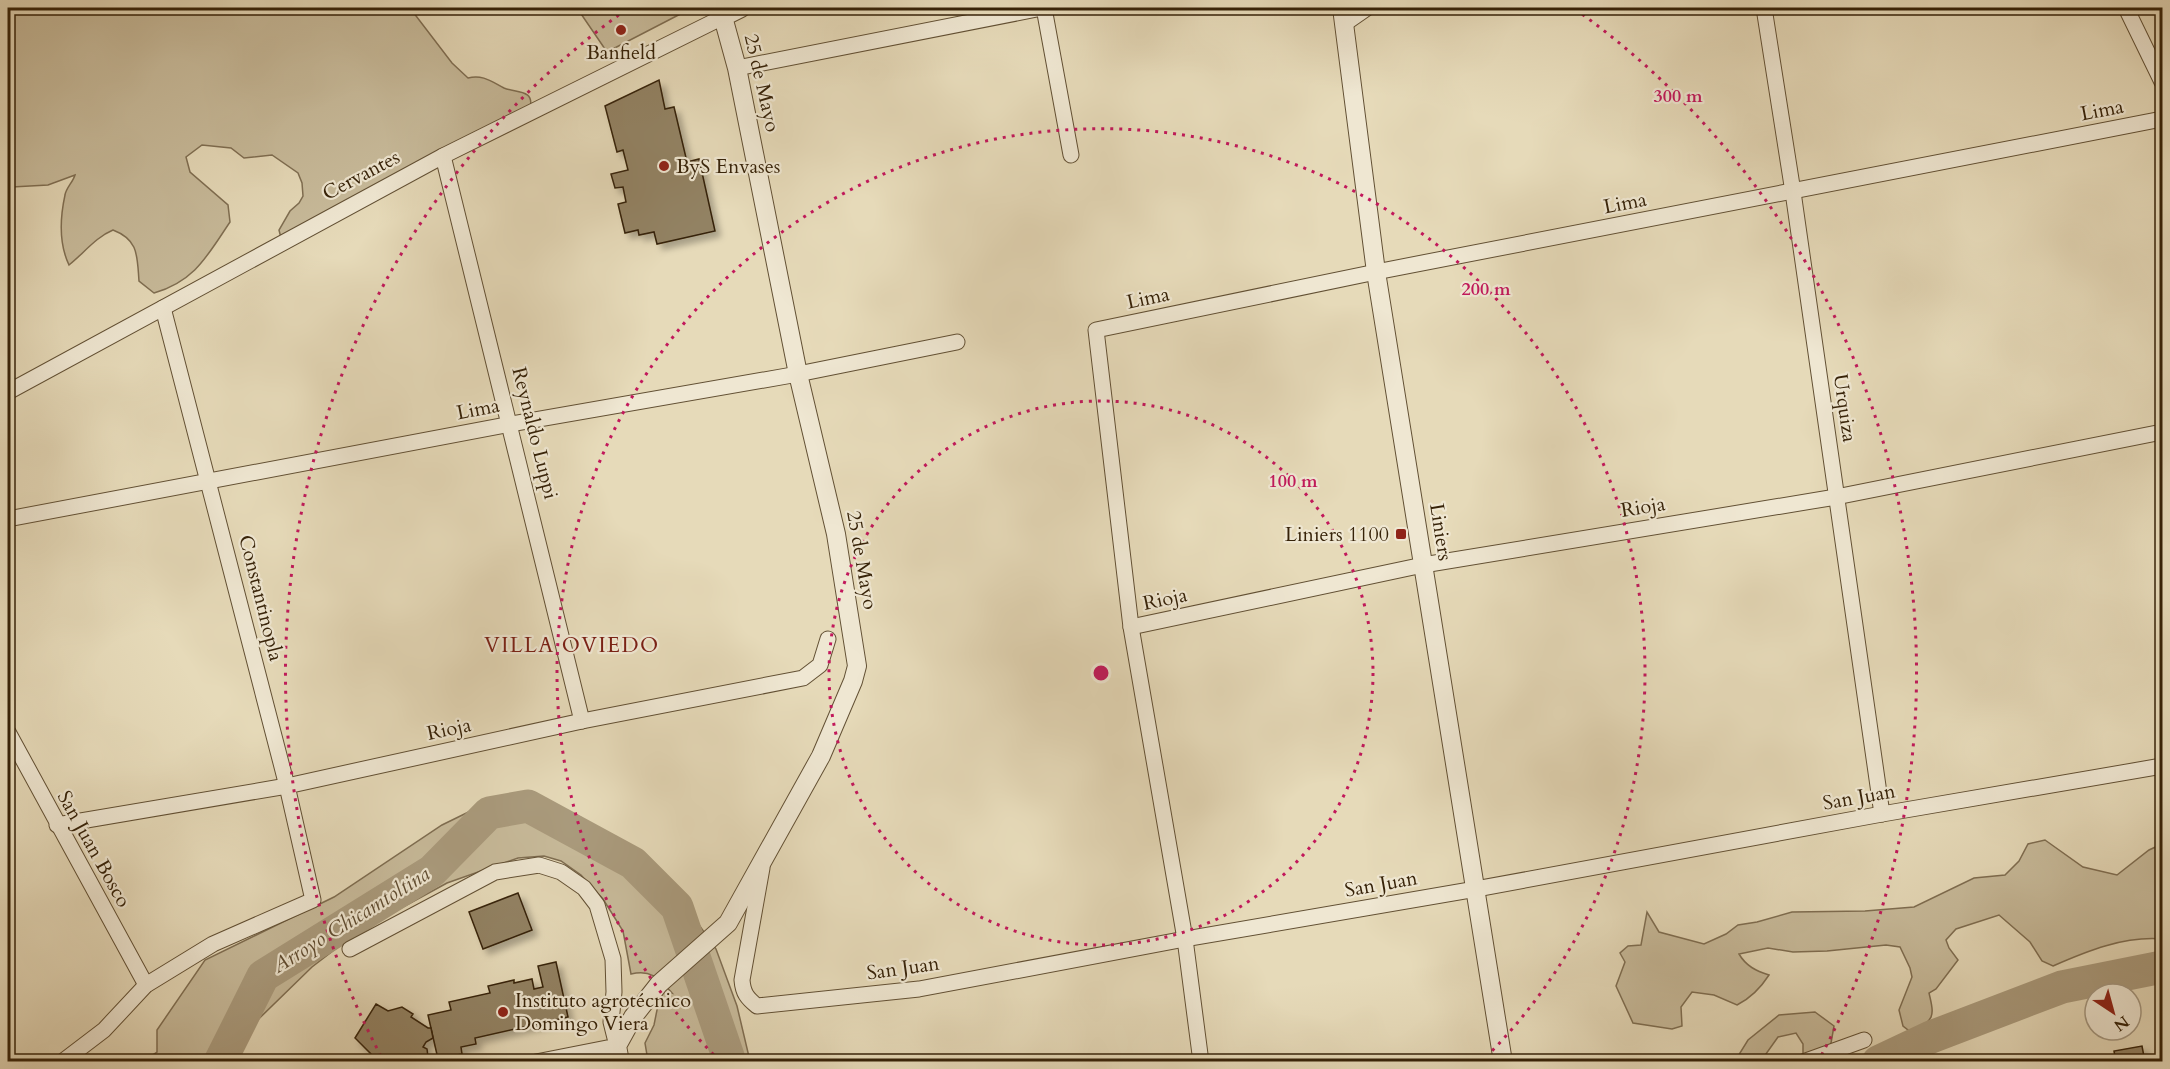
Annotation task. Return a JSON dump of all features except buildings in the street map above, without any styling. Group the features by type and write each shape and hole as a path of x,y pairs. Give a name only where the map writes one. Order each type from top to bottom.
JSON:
{"street":[{"name":"Cervantes","path":"8,392 443,156 741,8"},
{"path":"737,68 1043,8 1071,155"},
{"path":"1343,16 1366,8"},
{"name":"Urquiza","path":"1764,8 1793,192 1882,814"},
{"path":"2127,8 2163,82"},
{"name":"Liniers","path":"1343,16 1376,272 1503,1062"},
{"name":"25 de Mayo","path":"619,1054 633,1017 659,984 728,923 821,756 853,681 857,666 836,534 798,374 737,68 723,17"},
{"name":"Lima","path":"1131,627 1096,330 1376,272 2163,119"},
{"name":"Reynaldo Luppi","path":"443,156 582,721"},
{"name":"Constantinopla","path":"146,985 213,944 313,900 287,786 163,308"},
{"name":"Lima","path":"8,519 510,424 798,374 957,342"},
{"name":"Rioja","path":"1131,627 1423,565 1836,497 2163,432"},
{"path":"1131,627 1185,939 1202,1062"},
{"name":"Rioja","path":"57,825 287,786 582,721 803,678 820,664 828,639"},
{"name":"San Juan Bosco","path":"8,732 146,985"},
{"name":"San Juan","path":"764,859 742,980 747,998 757,1006 919,989 1882,814 2163,766"},
{"path":"350,949 495,872 539,865 561,872 584,888 597,905 613,959 614,992 610,1022 619,1054 536,1062"},
{"path":"62,1062 104,1030 146,985"},
{"path":"1803,1062 1864,1040"}],"shaded area":[{"path":"8,8 410,8 452,63 468,78 483,78 504,88 523,93 530,98 530,108 281,238 279,230 290,211 303,196 298,173 272,155 244,158 231,148 202,145 186,157 190,172 228,205 230,222 199,266 180,282 154,293 139,281 137,257 132,244 122,234 113,230 96,241 69,265 63,248 61,222 66,192 75,175 48,185 12,187 8,183"},
{"name":"Banfield","path":"577,8 692,8 607,52"},
{"path":"497,798 543,800 580,817 644,861 697,922 716,949 737,1006 750,1061 648,1061 645,1043 654,1025 661,990 672,993 650,974 631,974 623,931 603,899 581,875 561,861 544,856 518,858 447,883 359,931 312,967 234,1043 227,1061 142,1062 157,1052 157,1030 205,960 334,897 442,825"},
{"path":"2045,840 2083,867 2117,875 2149,850 2162,844 2162,939 2120,942 2092,950 2053,966 2042,961 2030,942 1999,915 1956,929 1946,940 1958,960 1936,989 1929,993 1932,1013 1929,1021 1912,1033 1903,1026 1899,1010 1912,977 1900,947 1886,945 1793,952 1768,948 1739,954 1752,968 1769,975 1759,989 1737,1005 1714,995 1692,992 1681,1007 1682,1026 1672,1029 1633,1023 1616,986 1625,962 1620,953 1628,946 1641,945 1647,912 1659,932 1704,944 1726,934 1738,925 1792,912 1865,911 1914,907 1974,878 2005,875 2019,861 2028,844"},
{"path":"1815,1012 1834,1026 1831,1043 1833,1061 1803,1061 1803,1044 1796,1033 1778,1037 1761,1061 1735,1061 1748,1040 1779,1015"}],"waterway":[{"name":"Arroyo Chicamtoltina","path":"220,1062 263,976 432,871 489,813 528,806 633,863 677,907 730,1062"},
{"name":"Arroyo Chicamtoltina","path":"1878,1062 1931,1037 2062,987 2162,967"}],"place":[{"name":"Banfield","path":"621,30"},
{"name":"ByS Envases","path":"664,166"},
{"name":"Liniers 1100","path":"1401,534"},
{"name":"Instituto agrotécnico Domingo Viera","path":"503,1012"}],"district":[{"name":"VILLA OVIEDO","path":"572,645"}]}
